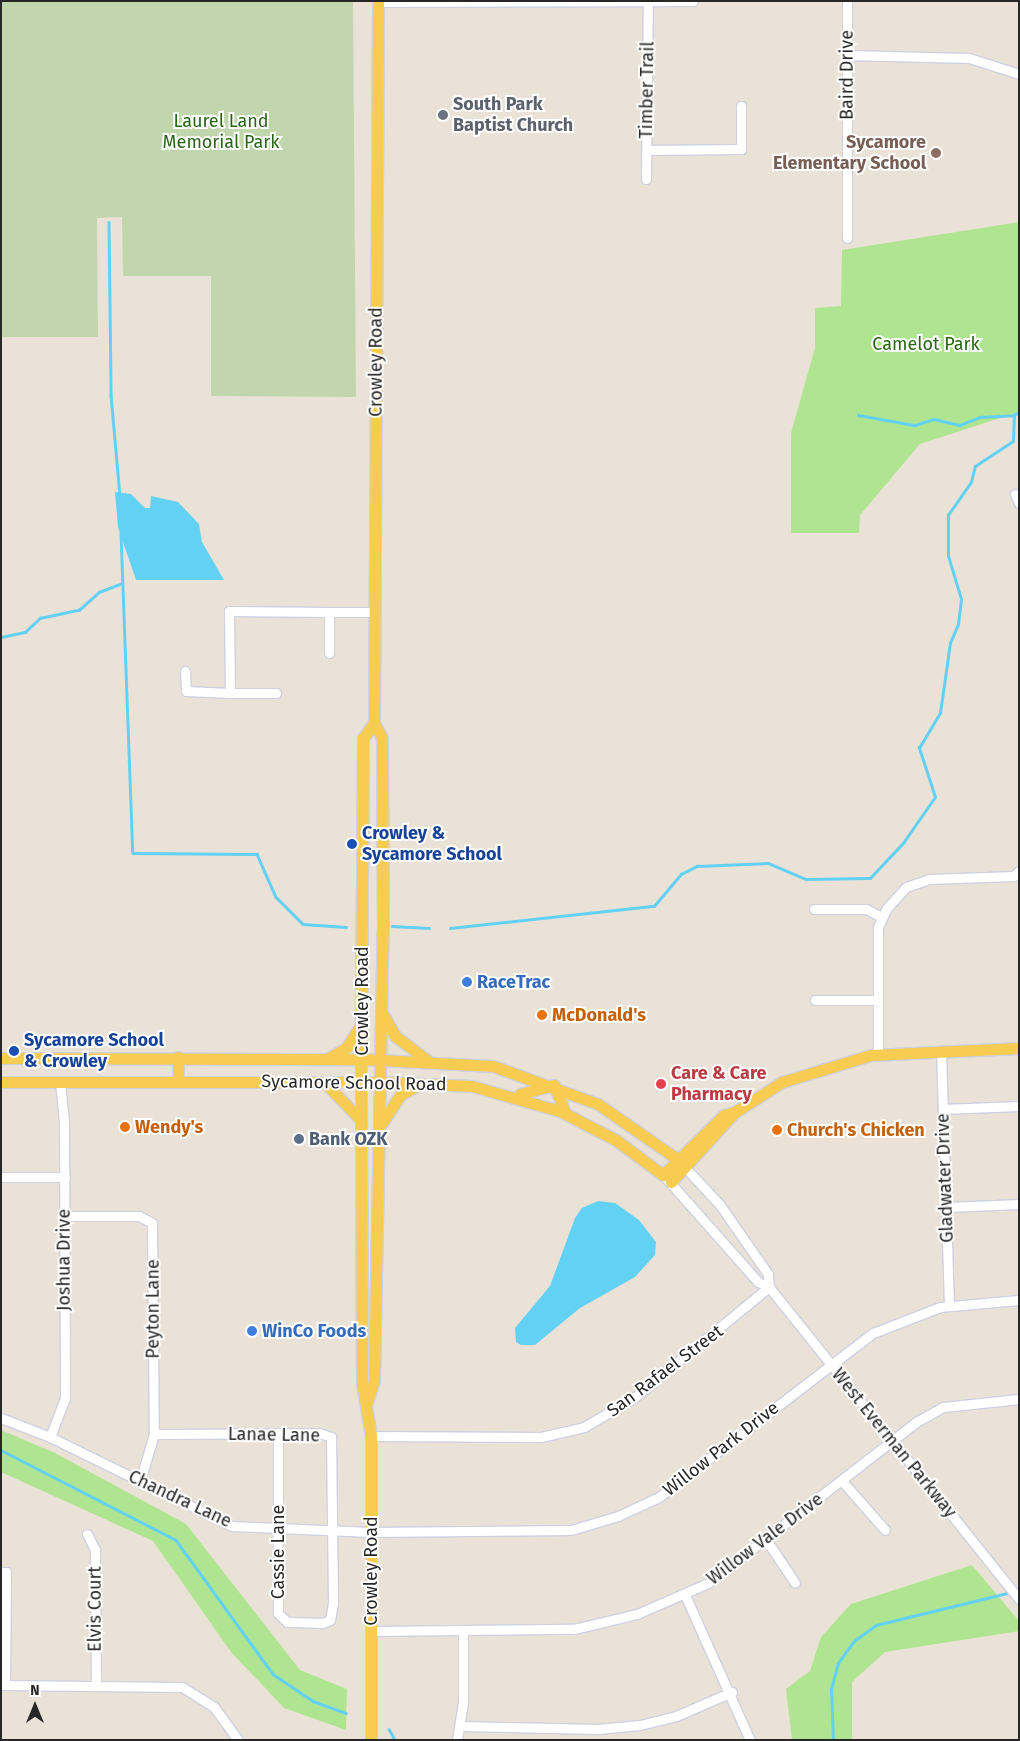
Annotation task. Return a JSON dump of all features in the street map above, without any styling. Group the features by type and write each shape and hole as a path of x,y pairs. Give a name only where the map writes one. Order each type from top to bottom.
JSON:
{"main road":[{"name":"Crowley Road","path":"367,1402 374,1357 382,1059 382,738 374,723 378,2"},
{"name":"Crowley Road","path":"371,1740 370,1436 367,1402 362,1382 361,1024 363,738 374,723"},
{"path":"382,1010 395,1036 427,1060"},
{"path":"328,1058 346,1048 361,1024"},
{"path":"667,1178 724,1115 735,1112 782,1082 878,1054 1019,1048"},
{"path":"178,1057 178,1081"},
{"name":"Sycamore School Road","path":"1,1058 328,1058 427,1060 493,1066 554,1085 628,1122 682,1163"},
{"name":"Sycamore School Road","path":"1,1082 424,1082 509,1093 566,1114 616,1140 667,1178"},
{"path":"324,1082 361,1120"},
{"path":"381,1124 400,1095 424,1082"},
{"path":"509,1093 541,1092 554,1085 566,1114"},
{"path":"362,1273 368,1286 369,1341 374,1357"}],"street":[{"path":"378,2 693,1"},
{"name":"Baird Drive","path":"847,1 847,238"},
{"name":"Timber Trail","path":"646,179 648,2"},
{"path":"847,55 969,58 1019,74"},
{"path":"647,150 741,149 741,106"},
{"path":"1015,494 1019,503"},
{"path":"230,693 230,611 374,612"},
{"path":"329,612 329,653"},
{"path":"185,671 186,691 276,693"},
{"path":"878,1054 876,1000 878,927 882,917 906,887 929,879 1014,876 1019,871"},
{"path":"814,909 866,909 882,917"},
{"path":"815,1000 876,1000"},
{"name":"Gladwater Drive","path":"941,1051 949,1305"},
{"name":"Joshua Drive","path":"50,1437 64,1398 64,1177 60,1082"},
{"path":"943,1109 1019,1106"},
{"name":"West Everman Parkway","path":"682,1163 720,1205 768,1274 769,1287"},
{"path":"1,1177 64,1177"},
{"name":"West Everman Parkway","path":"667,1178 758,1282 769,1287 1019,1599"},
{"path":"946,1207 1019,1204"},
{"name":"Peyton Lane","path":"64,1216 139,1216 152,1223 154,1434 140,1481"},
{"name":"San Rafael Street","path":"370,1436 541,1437 584,1427 635,1397 769,1287"},
{"name":"Willow Park Drive","path":"371,1532 527,1533 571,1530 618,1516 660,1497 700,1469 830,1364 885,1327 949,1305 1019,1300"},
{"name":"Willow Vale Drive","path":"371,1631 574,1629 637,1614 685,1595 767,1541 892,1441 943,1407 1019,1399"},
{"name":"Chandra Lane","path":"1,1418 50,1437 224,1523 278,1529 333,1529 371,1532"},
{"name":"Lanae Lane","path":"154,1434 278,1434 319,1432 331,1437 333,1529"},
{"name":"Cassie Lane","path":"278,1434 278,1613 288,1622 326,1622 331,1616 333,1529"},
{"path":"842,1481 885,1530"},
{"name":"Elvis Court","path":"87,1534 94,1550 96,1686"},
{"path":"767,1541 795,1583"},
{"path":"4,1572 3,1685 182,1686 214,1707 236,1739"},
{"path":"685,1595 732,1692 750,1740"},
{"path":"457,1740 460,1726 463,1631"},
{"path":"460,1726 598,1729 640,1725 676,1716 732,1692"}],"green space":[{"name":"Laurel Land Memorial Park","path":"1,1 353,1 356,397 211,396 211,276 123,276 122,217 97,218 98,337 1,337"},
{"name":"Camelot Park","path":"1019,222 1019,412 920,444 860,515 859,533 791,533 791,433 815,348 815,308 841,306 842,250"},
{"path":"1,1430 55,1453 186,1524 300,1670 347,1689 346,1730 284,1708 231,1652 153,1541 1,1472"},
{"path":"972,1565 1019,1621 1019,1631 885,1652 852,1682 852,1740 792,1740 786,1689 810,1671 821,1637 851,1604"}],"water":[{"path":"115,492 131,494 145,508 150,508 151,496 178,502 199,524 202,542 224,580 136,580 118,527"},
{"path":"598,1201 615,1203 639,1220 656,1242 655,1255 635,1277 580,1308 535,1345 521,1345 516,1342 515,1328 550,1286 575,1218 582,1208"}],"waterway":[{"path":"109,222 111,395 120,495"},
{"path":"450,928 654,906 681,874 697,866 768,863 806,879 870,878 903,843 935,797 919,748 940,713 950,643 958,624 961,599 948,556 948,515 971,482 975,466 1013,441 1014,415 1019,412"},
{"path":"858,415 915,425 934,419 960,425 980,417 1014,415"},
{"path":"121,533 133,853 257,854 276,897 303,924 346,927"},
{"path":"1,637 25,632 40,618 79,610 99,592 122,583"},
{"path":"392,926 429,928"},
{"path":"1,1450 176,1540 273,1674 313,1701 346,1713"},
{"path":"833,1740 831,1689 838,1663 854,1641 876,1625 1011,1592"},
{"path":"389,1729 395,1740"}],"place":[{"name":"South Park Baptist Church","path":"443,115"},
{"name":"Sycamore Elementary School","path":"936,153"},
{"name":"Crowley & Sycamore School","path":"352,844"},
{"name":"RaceTrac","path":"467,982"},
{"name":"McDonald's","path":"542,1015"},
{"name":"Sycamore School & Crowley","path":"14,1051"},
{"name":"Care & Care Pharmacy","path":"661,1084"},
{"name":"Wendy's","path":"125,1127"},
{"name":"Church's Chicken","path":"777,1130"},
{"name":"Bank OZK","path":"299,1139"},
{"name":"WinCo Foods","path":"252,1331"}]}
